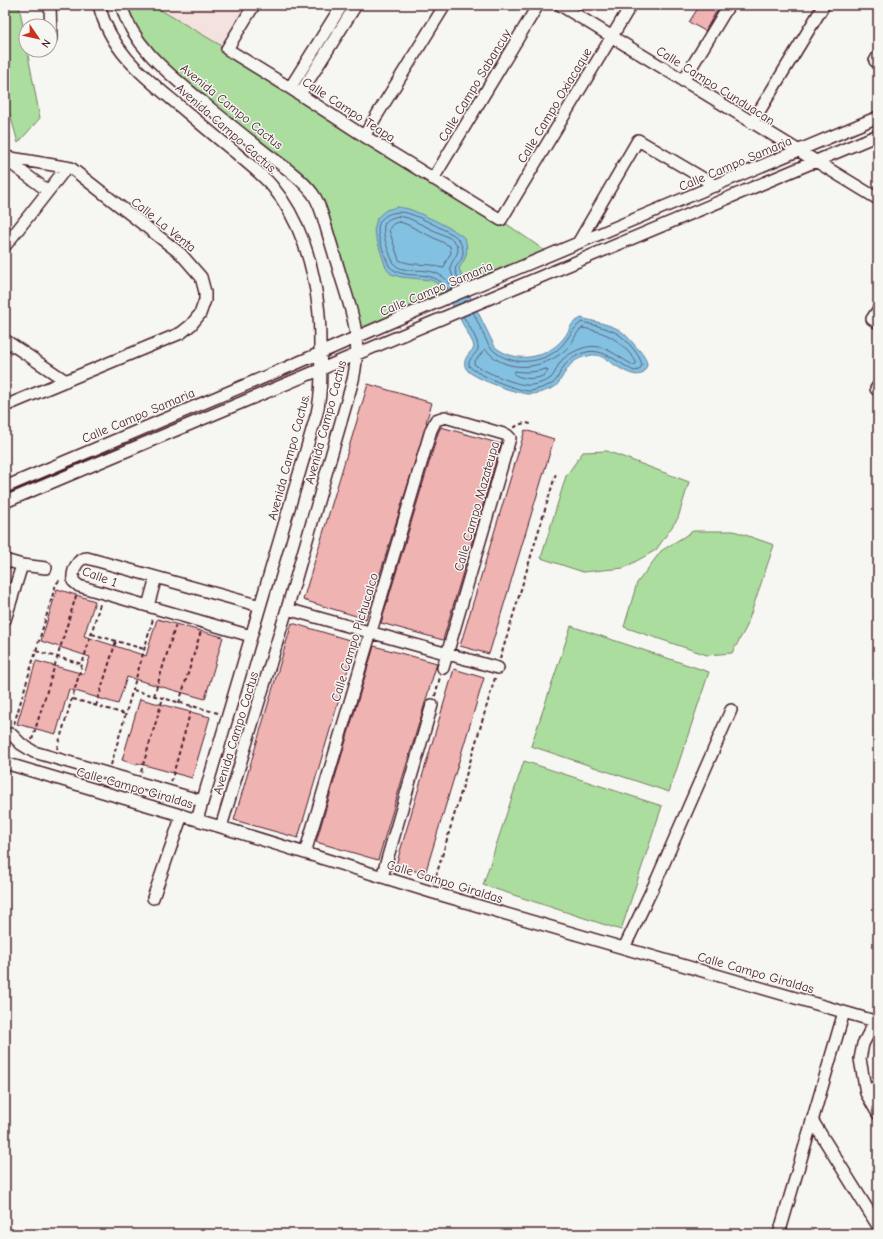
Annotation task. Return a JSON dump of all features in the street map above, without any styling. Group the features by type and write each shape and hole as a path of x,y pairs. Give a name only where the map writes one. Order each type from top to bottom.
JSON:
{"street":[{"path":"50,5 50,18"},
{"name":"Avenida Campo Cactus.","path":"99,5 113,38 127,60 261,175 282,199 296,225 304,245 315,285 319,310 322,384 317,413 197,820"},
{"name":"Avenida Campo Cactus","path":"121,5 126,19 138,40 156,61 227,122 301,181 314,195 322,214 351,309 357,337 357,354 353,380 288,609 221,827"},
{"name":"Calle Campo Teapa","path":"254,5 226,48 364,136 501,220"},
{"path":"290,88 342,5"},
{"path":"300,94 356,5"},
{"path":"364,136 445,5"},
{"name":"Calle Campo Sabancuy","path":"433,179 538,5"},
{"name":"Calle Campo Cunduacan","path":"560,5 798,152 877,198"},
{"name":"Calle Campo Oxiacaque","path":"501,220 631,5"},
{"path":"683,81 729,5"},
{"path":"752,123 824,5"},
{"name":"Calle Campo Samaria","path":"5,486 878,117"},
{"path":"5,502 321,368 878,136"},
{"path":"578,243 638,140 716,186"},
{"path":"5,158 48,191"},
{"name":"Calle La Venta","path":"5,158 67,167 75,171 181,254 201,277 205,292 205,300 200,314 191,325 181,333 5,406"},
{"path":"5,246 67,167"},
{"path":"878,310 872,318 878,323"},
{"path":"5,340 66,381"},
{"path":"878,386 876,389 878,390"},
{"name":"Calle Campo Mazateupa","path":"431,430 436,420 445,416 507,435 509,436 510,440 443,668"},
{"name":"Calle Campo Pichucalco","path":"305,853 431,430"},
{"name":"Calle 1","path":"251,636 103,593 76,582 77,563 82,558 87,558 260,606"},
{"path":"5,560 22,565 46,568"},
{"path":"5,620 22,565"},
{"path":"152,607 156,577"},
{"path":"288,609 498,668"},
{"path":"382,877 432,705"},
{"path":"624,948 657,879 731,710"},
{"name":"Calle Campo Giraldas","path":"11,734 29,750 202,801"},
{"name":"Calle Campo Giraldas","path":"5,763 182,815 431,892 876,1022"},
{"path":"153,898 182,815"},
{"path":"779,1234 844,1012"},
{"path":"876,1022 863,1044 860,1059 866,1093 878,1114"},
{"path":"866,1093 878,1085"},
{"path":"812,1120 878,1226"}],"path":[{"path":"507,435 517,425 529,423 533,425"},
{"path":"431,892 556,473"},
{"path":"11,734 56,584 62,579 76,582 57,657 29,750"},
{"path":"55,758 103,593"},
{"path":"108,773 144,649 152,607"},
{"path":"154,696 179,615"},
{"path":"179,703 203,622"},
{"path":"92,634 144,649"},
{"path":"96,706 116,641"},
{"path":"36,651 82,664"},
{"path":"432,705 443,668"},
{"path":"133,690 228,716"},
{"path":"138,782 163,698"},
{"path":"72,699 126,714"},
{"path":"168,791 192,706"}],"shaded area":[{"path":"140,5 248,5 221,49"}],"green space":[{"path":"5,5 19,5 21,18 18,18 18,58 29,58 40,118 18,143 5,96"},
{"path":"121,5 152,5 227,49 501,220 551,255 357,337 317,201 166,71"},
{"path":"607,451 689,482 678,518 656,550 624,568 583,572 541,558 566,476 583,452"},
{"path":"693,531 734,531 774,545 746,628 732,653 707,655 624,627 637,583 661,551"},
{"path":"571,626 709,672 669,792 531,746"},
{"path":"524,761 662,806 621,930 483,885"}],"water":[{"path":"398,207 409,209 431,219 456,232 465,239 467,247 466,254 459,268 464,284 495,347 512,356 530,357 540,355 556,346 573,323 581,318 602,323 624,333 646,359 647,366 643,373 639,375 628,373 602,357 592,355 578,359 572,363 556,386 543,392 532,394 507,389 473,375 466,368 465,362 467,356 474,348 473,343 446,293 440,285 431,280 401,277 391,274 386,268 374,231 377,218 386,210"}],"building":[{"path":"700,5 720,5 705,31 689,22"},
{"path":"368,384 432,403 366,619 303,600"},
{"path":"441,427 501,444 443,640 381,623"},
{"path":"525,430 554,439 489,654 460,646"},
{"path":"57,589 95,601 84,636 146,656 157,619 223,637 205,699 127,677 118,704 69,689 56,734 17,724 36,661 84,674 90,657 41,641"},
{"path":"292,623 356,642 298,838 234,820"},
{"path":"374,646 437,663 378,860 316,842"},
{"path":"454,669 484,678 425,874 396,865"},
{"path":"140,699 210,717 192,778 122,760"}]}
